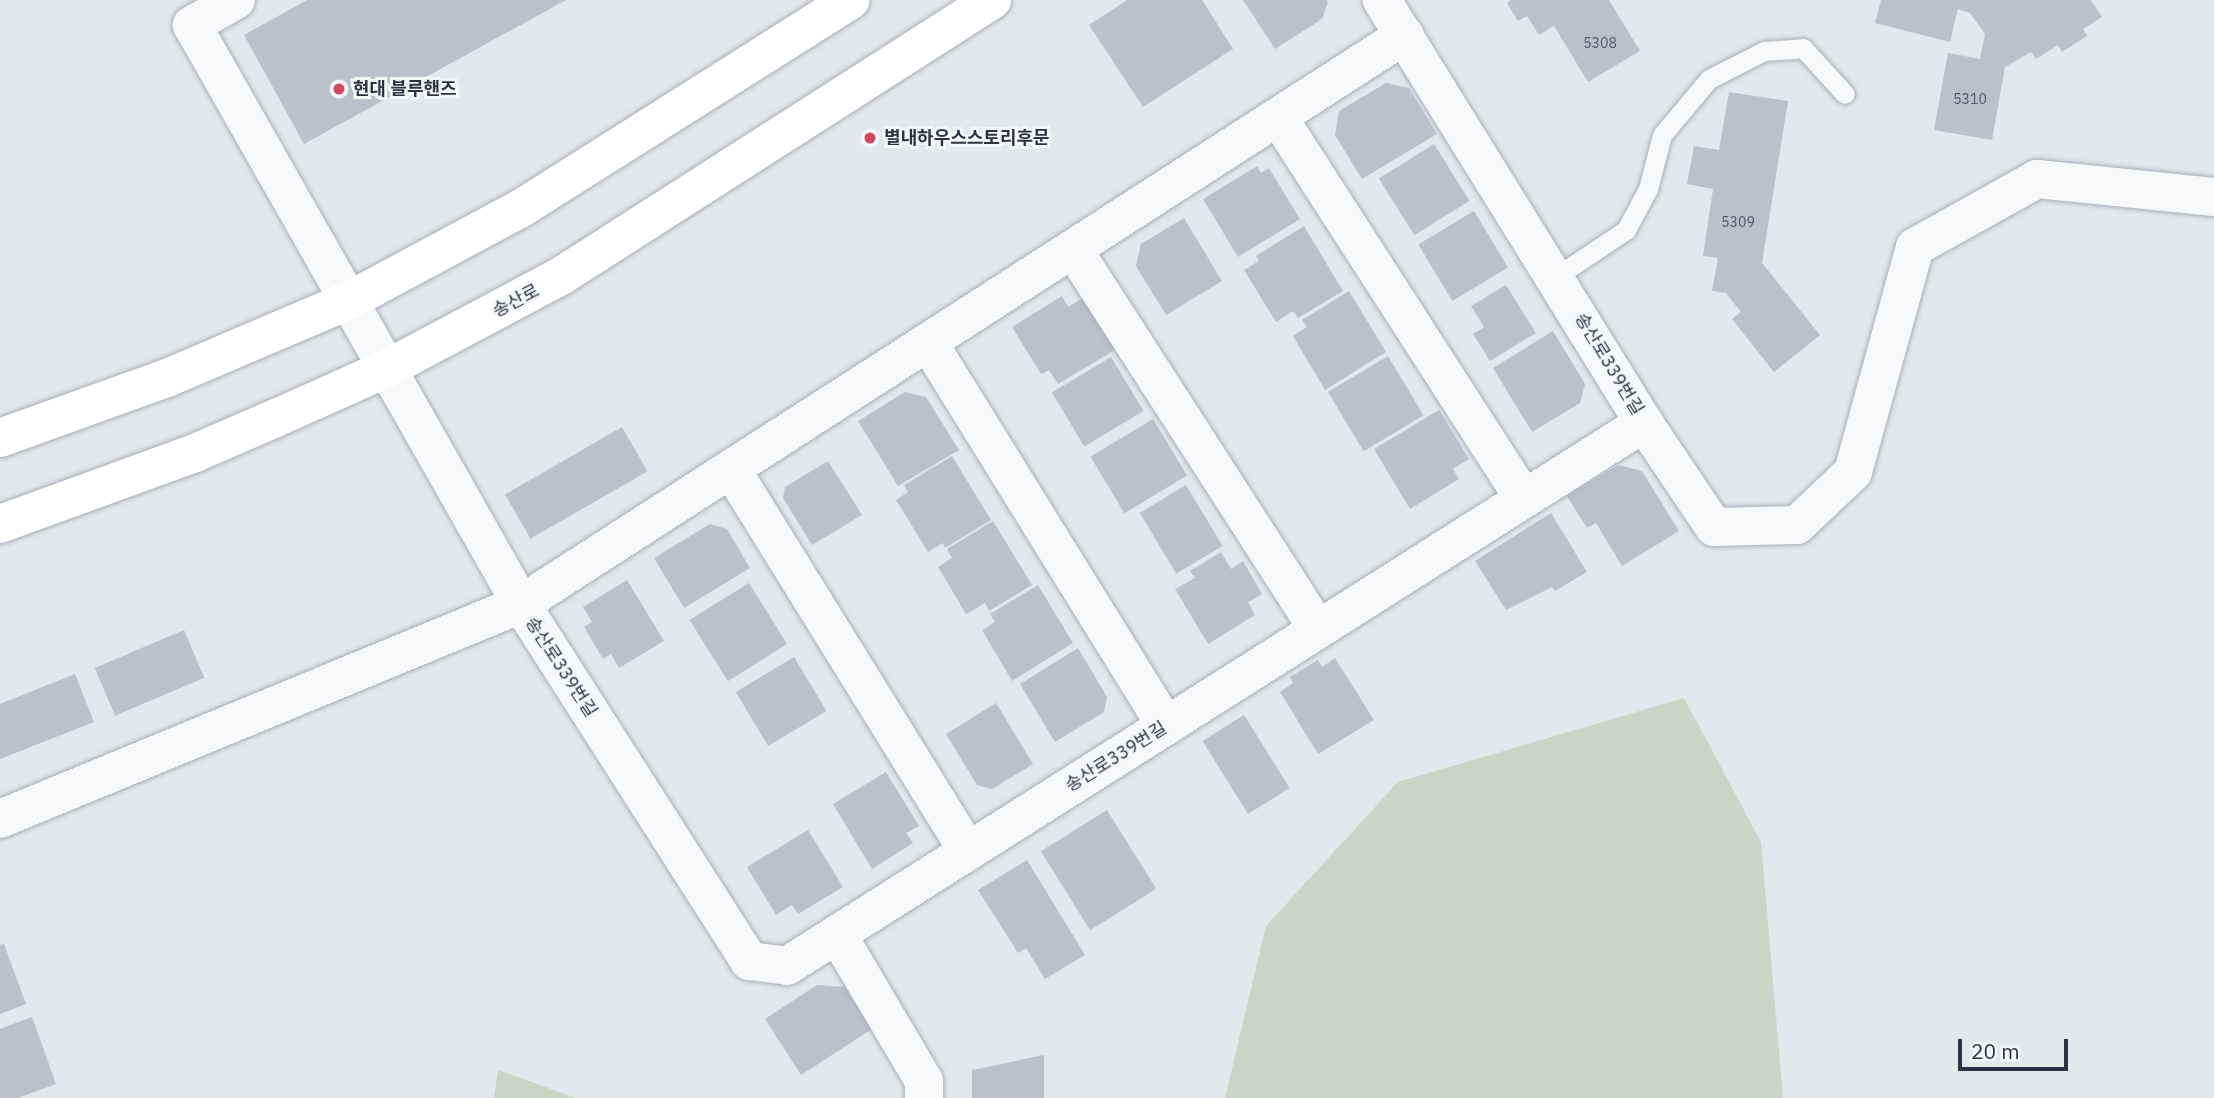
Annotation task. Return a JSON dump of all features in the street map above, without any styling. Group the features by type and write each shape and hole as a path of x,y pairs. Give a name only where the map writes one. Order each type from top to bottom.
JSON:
{"street":[{"name":"송산로339번길","path":"236,0 192,25 521,604 749,961 787,966 1644,423 1557,276 1382,0"},
{"path":"0,438 167,378 350,300 520,209 850,0"},
{"name":"송산로","path":"0,524 195,453 388,368 561,276 992,0"},
{"path":"0,818 521,604 1405,35"},
{"path":"1278,117 1524,499"},
{"path":"1644,423 1714,527 1797,525 1853,472 1915,247 2037,179 2214,197"},
{"path":"1073,249 1318,629"},
{"path":"928,342 1166,726"},
{"path":"731,469 968,851"},
{"path":"837,934 924,1081 924,1098"}],"lane":[{"path":"1557,276 1626,230 1648,188 1662,135 1709,79 1763,51 1803,48 1844,94"}],"green space":[{"path":"1684,698 1761,842 1783,1098 1225,1098 1266,926 1398,782"},
{"path":"498,1070 576,1098 494,1098"}],"building":[{"name":"현대 블루핸즈","path":"307,0 566,0 304,144 244,35"},
{"path":"1127,0 1202,0 1233,49 1143,107 1089,25"},
{"path":"1243,0 1328,2 1322,19 1275,49"},
{"path":"1511,0 1609,0 1640,51 1588,82 1554,26 1539,35 1527,16 1518,21 1507,3"},
{"path":"1881,0 2091,0 2102,17 2083,29 2087,36 2062,52 2058,45 2036,59 2031,52 2005,67 1992,140 1934,130 1948,53 1980,59 1985,34 1970,13 1958,9 1950,42 1875,23"},
{"path":"1386,83 1409,88 1437,134 1362,179 1335,135 1339,111"},
{"path":"1729,92 1788,101 1762,263 1820,335 1774,372 1732,319 1741,312 1726,293 1712,291 1718,258 1703,256 1713,189 1687,184 1694,146 1719,150"},
{"path":"1434,144 1470,201 1414,235 1379,178"},
{"path":"1257,166 1261,173 1269,168 1300,219 1238,257 1203,199"},
{"path":"1474,211 1508,268 1452,301 1418,244"},
{"path":"1184,218 1222,281 1166,315 1136,266 1141,244"},
{"path":"1304,226 1343,291 1298,318 1293,311 1276,322 1244,270 1259,261 1256,256"},
{"path":"1506,285 1536,333 1490,361 1473,334 1484,327 1471,306"},
{"path":"1349,291 1386,352 1325,390 1293,336 1307,327 1302,320"},
{"path":"1062,296 1068,307 1083,298 1115,350 1058,384 1049,370 1041,374 1012,327"},
{"path":"1553,331 1585,384 1580,403 1532,432 1493,368"},
{"path":"1388,356 1424,415 1364,451 1328,392"},
{"path":"1111,357 1143,411 1084,447 1052,393"},
{"path":"905,392 926,397 959,450 898,486 858,421"},
{"path":"1439,410 1469,459 1453,469 1459,479 1410,509 1374,449"},
{"path":"1153,419 1187,476 1124,513 1090,457"},
{"path":"622,427 648,471 531,539 505,495"},
{"path":"952,456 991,520 945,548 943,543 928,552 896,500 908,492 904,485"},
{"path":"828,461 862,515 812,545 783,498 785,487"},
{"path":"1618,465 1642,471 1679,531 1622,566 1596,523 1587,528 1567,496"},
{"path":"1186,485 1223,546 1176,574 1140,513"},
{"path":"1551,513 1587,572 1555,591 1552,587 1506,610 1475,561"},
{"path":"993,521 1032,585 989,611 985,603 966,614 938,567 952,558 947,549"},
{"path":"710,524 727,529 750,568 684,608 654,558"},
{"path":"1221,552 1231,569 1243,561 1262,594 1248,602 1255,615 1208,644 1175,589 1195,578 1190,571"},
{"path":"627,580 664,641 619,668 611,654 603,659 584,627 592,622 583,607"},
{"path":"749,583 787,644 728,681 690,620"},
{"path":"1038,585 1073,643 1012,681 982,630 995,622 990,614"},
{"path":"184,630 204,678 115,716 95,668"},
{"path":"1078,648 1107,697 1104,712 1055,742 1020,684"},
{"path":"794,657 826,711 768,746 736,692"},
{"path":"1335,658 1374,720 1318,754 1280,692 1293,683 1290,677 1318,660 1322,667"},
{"path":"75,674 94,722 0,759 0,704"},
{"path":"996,703 1033,764 992,789 977,785 946,734"},
{"path":"1244,715 1290,788 1248,814 1202,741"},
{"path":"886,772 919,826 906,833 913,843 872,869 833,804"},
{"path":"1107,810 1156,889 1090,930 1041,851"},
{"path":"808,830 843,887 798,914 792,905 776,915 747,867"},
{"path":"1027,860 1085,955 1045,979 1026,948 1018,953 978,890"},
{"path":"4,944 26,1004 0,1014 0,945"},
{"path":"817,985 845,987 872,1029 801,1075 765,1019"},
{"path":"32,1017 56,1084 18,1098 0,1098 0,1029"},
{"path":"1044,1055 1044,1098 972,1098 972,1070"}],"place":[{"name":"현대 블루핸즈","path":"339,89"},
{"name":"별내하우스스토리후문","path":"870,138"}]}
